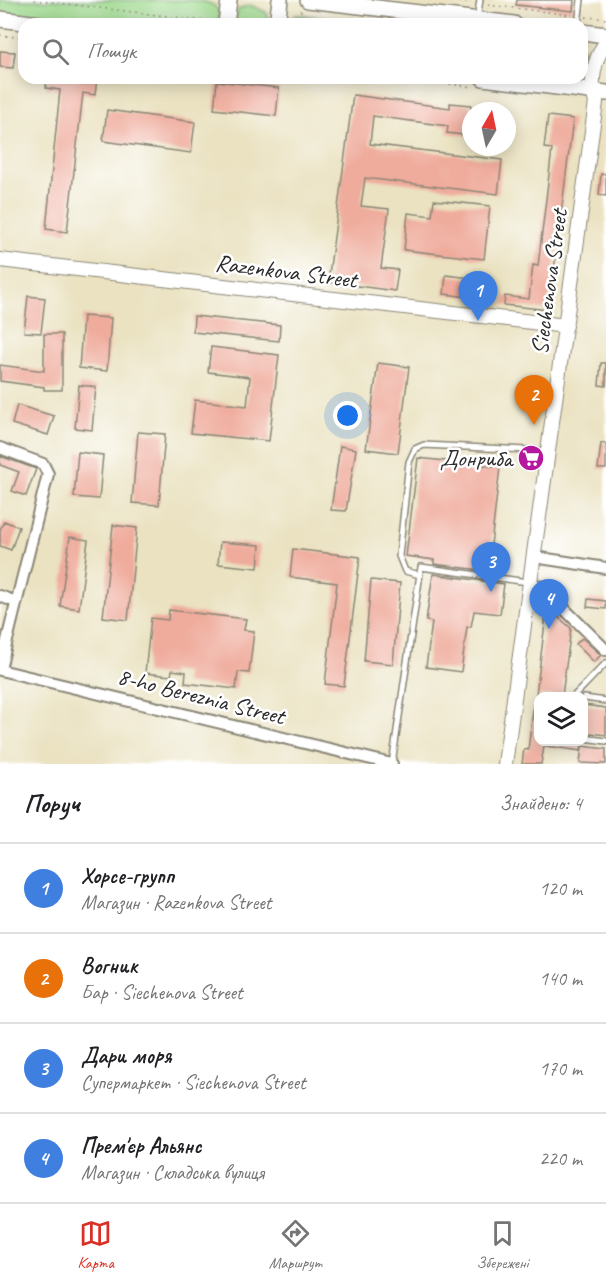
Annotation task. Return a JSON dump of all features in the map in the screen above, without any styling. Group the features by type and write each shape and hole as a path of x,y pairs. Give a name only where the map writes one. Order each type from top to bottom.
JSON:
{"main road":[{"path":"227,18 229,0"},
{"path":"278,18 280,0"},
{"path":"305,4 479,8 501,18"},
{"path":"0,19 18,21"},
{"path":"588,33 606,35"},
{"path":"533,84 599,92"}],"street":[{"name":"Siechenova Street","path":"505,764 599,92 594,67 606,42"},
{"name":"Razenkova Street","path":"0,260 566,326"},
{"path":"0,448 43,464 48,474 0,669"},
{"path":"534,557 606,568"},
{"path":"530,582 543,588 606,650"},
{"path":"0,596 16,602"},
{"name":"8-ho Bereznia Street","path":"0,669 392,764"}],"lane":[{"path":"579,16 581,0"},
{"path":"420,575 405,571 399,556 409,462 415,449 424,445 549,451"},
{"path":"392,764 421,567 530,582"},
{"path":"578,692 606,663"},
{"path":"588,699 606,701"},
{"path":"588,739 606,741"}],"path":[{"path":"34,0 178,18"},
{"path":"441,0 479,8 606,19"},
{"path":"0,35 18,37"}],"green space":[{"path":"0,0 193,0 214,5 219,12 219,18 34,18 0,14"},
{"path":"250,5 266,12 268,18 235,18 239,9"},
{"path":"296,15 305,15 333,18 292,18"}],"building":[{"path":"517,0 574,0 573,11 516,5"},
{"path":"0,51 15,52 13,68 0,67"},
{"path":"46,84 96,84 95,95 83,93 67,232 46,229 60,90 46,88"},
{"path":"217,84 279,88 276,116 214,109"},
{"path":"353,95 450,108 450,103 462,104 462,135 447,133 448,126 373,116 370,144 502,160 498,194 365,178 361,206 389,209 381,268 398,270 395,291 328,282"},
{"path":"107,110 195,122 191,153 103,141"},
{"path":"548,116 573,119 549,310 504,305 505,296 529,299 533,265 538,266 552,149 544,148"},
{"path":"601,174 606,174 606,196 599,195"},
{"path":"434,200 490,206 484,259 404,250 408,213 432,216"},
{"path":"446,275 487,280 485,299 444,294"},
{"path":"28,296 45,298 41,333 24,332"},
{"path":"83,316 111,318 107,371 79,368"},
{"path":"194,316 280,325 279,341 193,332"},
{"path":"44,334 62,334 62,390 44,390 44,387 0,381 0,365 44,371"},
{"path":"211,347 279,355 269,441 191,433 195,400 247,406 250,377 208,372"},
{"path":"378,363 409,367 398,453 366,449"},
{"path":"601,363 606,363 606,386 599,385"},
{"path":"79,385 96,387 92,430 75,428"},
{"path":"17,405 54,416 48,435 12,424"},
{"path":"138,432 165,434 159,505 132,503"},
{"path":"601,443 606,444 606,469 598,469"},
{"path":"340,446 356,449 346,511 331,510"},
{"path":"78,452 103,455 99,499 74,497"},
{"path":"0,456 36,469 26,496 12,491 19,472 0,465"},
{"path":"418,458 500,467 488,571 434,564 434,560 406,556"},
{"path":"4,521 19,527 11,550 0,546 0,530"},
{"path":"113,525 137,528 128,620 103,617"},
{"path":"70,537 88,540 79,609 60,606"},
{"path":"220,542 260,545 258,568 218,564"},
{"path":"293,549 360,557 344,686 325,684 337,583 290,577"},
{"path":"433,574 504,584 500,614 474,611 471,627 467,627 461,672 426,667 432,622 426,621"},
{"path":"371,580 400,583 393,664 364,661"},
{"path":"588,599 606,601 606,609 587,607"},
{"path":"169,610 246,619 244,630 254,631 249,673 238,672 236,689 185,683 186,672 172,670 171,676 145,673 151,618 168,620"},
{"path":"546,615 558,617 571,628 563,692 536,692"},
{"path":"582,638 601,655 594,662 576,644"},
{"path":"534,703 534,746 544,746 541,764 522,764 524,749 528,750"},
{"path":"588,706 606,708 606,735 588,733"},
{"path":"546,746 582,746 581,751"},
{"path":"582,746 606,749 606,764 580,763"}],"place":[{"name":"Хорсе-групп","path":"478,321"},
{"name":"Вогник","path":"534,425"},
{"name":"Донриба","path":"531,458"},
{"name":"Дари моря","path":"491,592"},
{"name":"Прем'єр Альянс","path":"549,629"}]}
